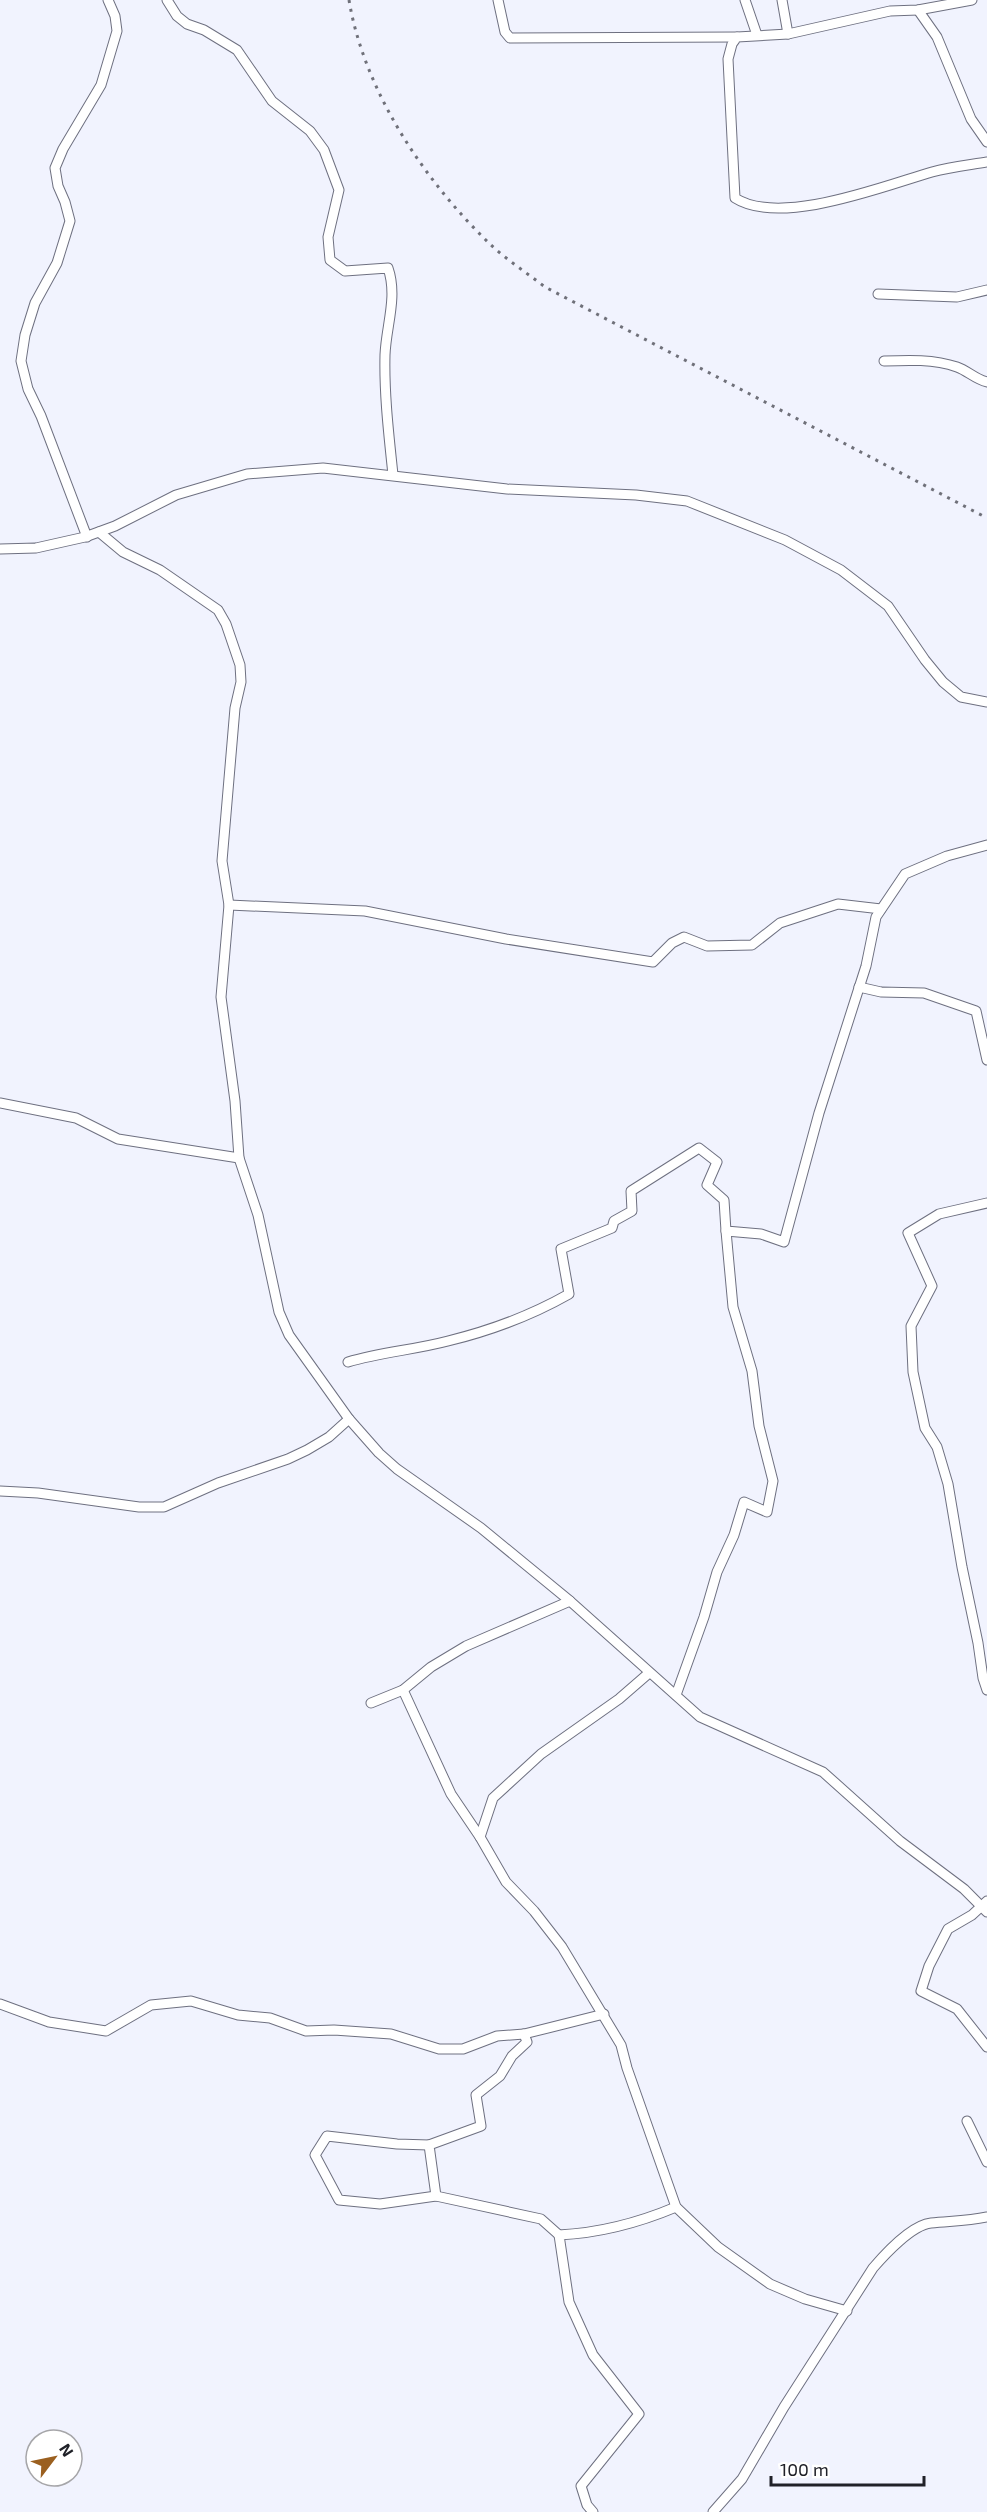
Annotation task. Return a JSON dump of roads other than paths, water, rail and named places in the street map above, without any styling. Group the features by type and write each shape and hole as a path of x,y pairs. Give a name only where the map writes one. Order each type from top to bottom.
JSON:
{"street":[{"path":"87,537 41,416 28,390 21,361 25,335 35,303 57,263 69,221 55,168 63,149 101,85 117,31 115,16 108,0"},
{"path":"167,0 177,16 187,24 204,30 237,50 272,101 310,131 324,150 339,190 328,237 330,260 345,271 387,268 392,281 385,354 387,421 393,476"},
{"path":"498,0 505,32 510,38 737,37 788,34 890,11 918,10 944,2 972,0"},
{"path":"745,0 757,35"},
{"path":"782,0 788,34"},
{"path":"918,10 937,37 971,119 987,142"},
{"path":"737,37 732,44 728,59 735,198 745,205 796,208 858,195 936,171 987,162"},
{"path":"878,294 957,297 987,290"},
{"path":"884,361 922,360 958,367 978,380 987,382"},
{"path":"0,549 36,548 87,537 176,495 247,474 323,468 507,489 687,501 785,540 841,570 878,597 900,621 925,660 943,682 961,697 987,702"},
{"path":"113,545 114,526"},
{"path":"99,532 113,545 160,570 218,610 236,648 241,682 235,708 222,861 229,905 221,997 235,1101 239,1158 258,1215 279,1312 289,1335 349,1419 379,1453 397,1469 481,1528 570,1601 700,1717 823,1772 900,1841 985,1906 948,1929 929,1966 921,1991 957,2009 987,2047"},
{"path":"726,1231 761,1234 784,1242 819,1113 859,987 876,917 905,874 947,856 987,845"},
{"path":"229,905 366,911 517,941 653,962 672,943 684,937 707,945 752,945 780,923 838,904 881,909"},
{"path":"859,987 881,992 924,993 976,1011 987,1011"},
{"path":"976,1011 987,1060"},
{"path":"0,1103 76,1118 118,1139 239,1158"},
{"path":"348,1362 376,1353 446,1342 485,1331 569,1294 561,1249 612,1228 614,1221 632,1211 631,1191 699,1148 717,1162 707,1185 724,1200 733,1307 752,1371 759,1426 773,1481 767,1512 744,1502 734,1535 717,1572 704,1617 676,1695"},
{"path":"987,1203 939,1214 908,1233 932,1286 911,1326 914,1372 925,1428 936,1447 948,1484 978,1643 982,1678 987,1690"},
{"path":"0,1491 38,1493 128,1506 164,1507 218,1483 288,1459 307,1450 328,1437 349,1419"},
{"path":"371,1703 403,1690 431,1666 466,1646 570,1601"},
{"path":"480,1837 493,1798 541,1754 619,1699 649,1673"},
{"path":"403,1690 451,1794 506,1881 534,1911 562,1947 621,2045 676,2207 718,2247 770,2284 805,2299 847,2311"},
{"path":"0,2004 49,2022 106,2031 151,2005 191,2001 238,2015 270,2018 306,2031 334,2030 391,2034 439,2049 463,2049 496,2036 524,2034 604,2014"},
{"path":"524,2034 527,2042 512,2056 500,2076 476,2094 481,2126 429,2145 397,2144 327,2136 315,2155 339,2200 380,2204 436,2196 541,2219 559,2235 569,2302 593,2355 639,2414 581,2486 587,2505 594,2512"},
{"path":"967,2121 987,2162"},
{"path":"429,2145 436,2196"},
{"path":"559,2235 587,2234 644,2221 676,2207"},
{"path":"713,2512 742,2479 873,2268 911,2233 930,2223 966,2222 987,2217"}],"railway":[{"path":"349,0 368,68 401,133 443,193 504,256 545,287 987,518"}]}
